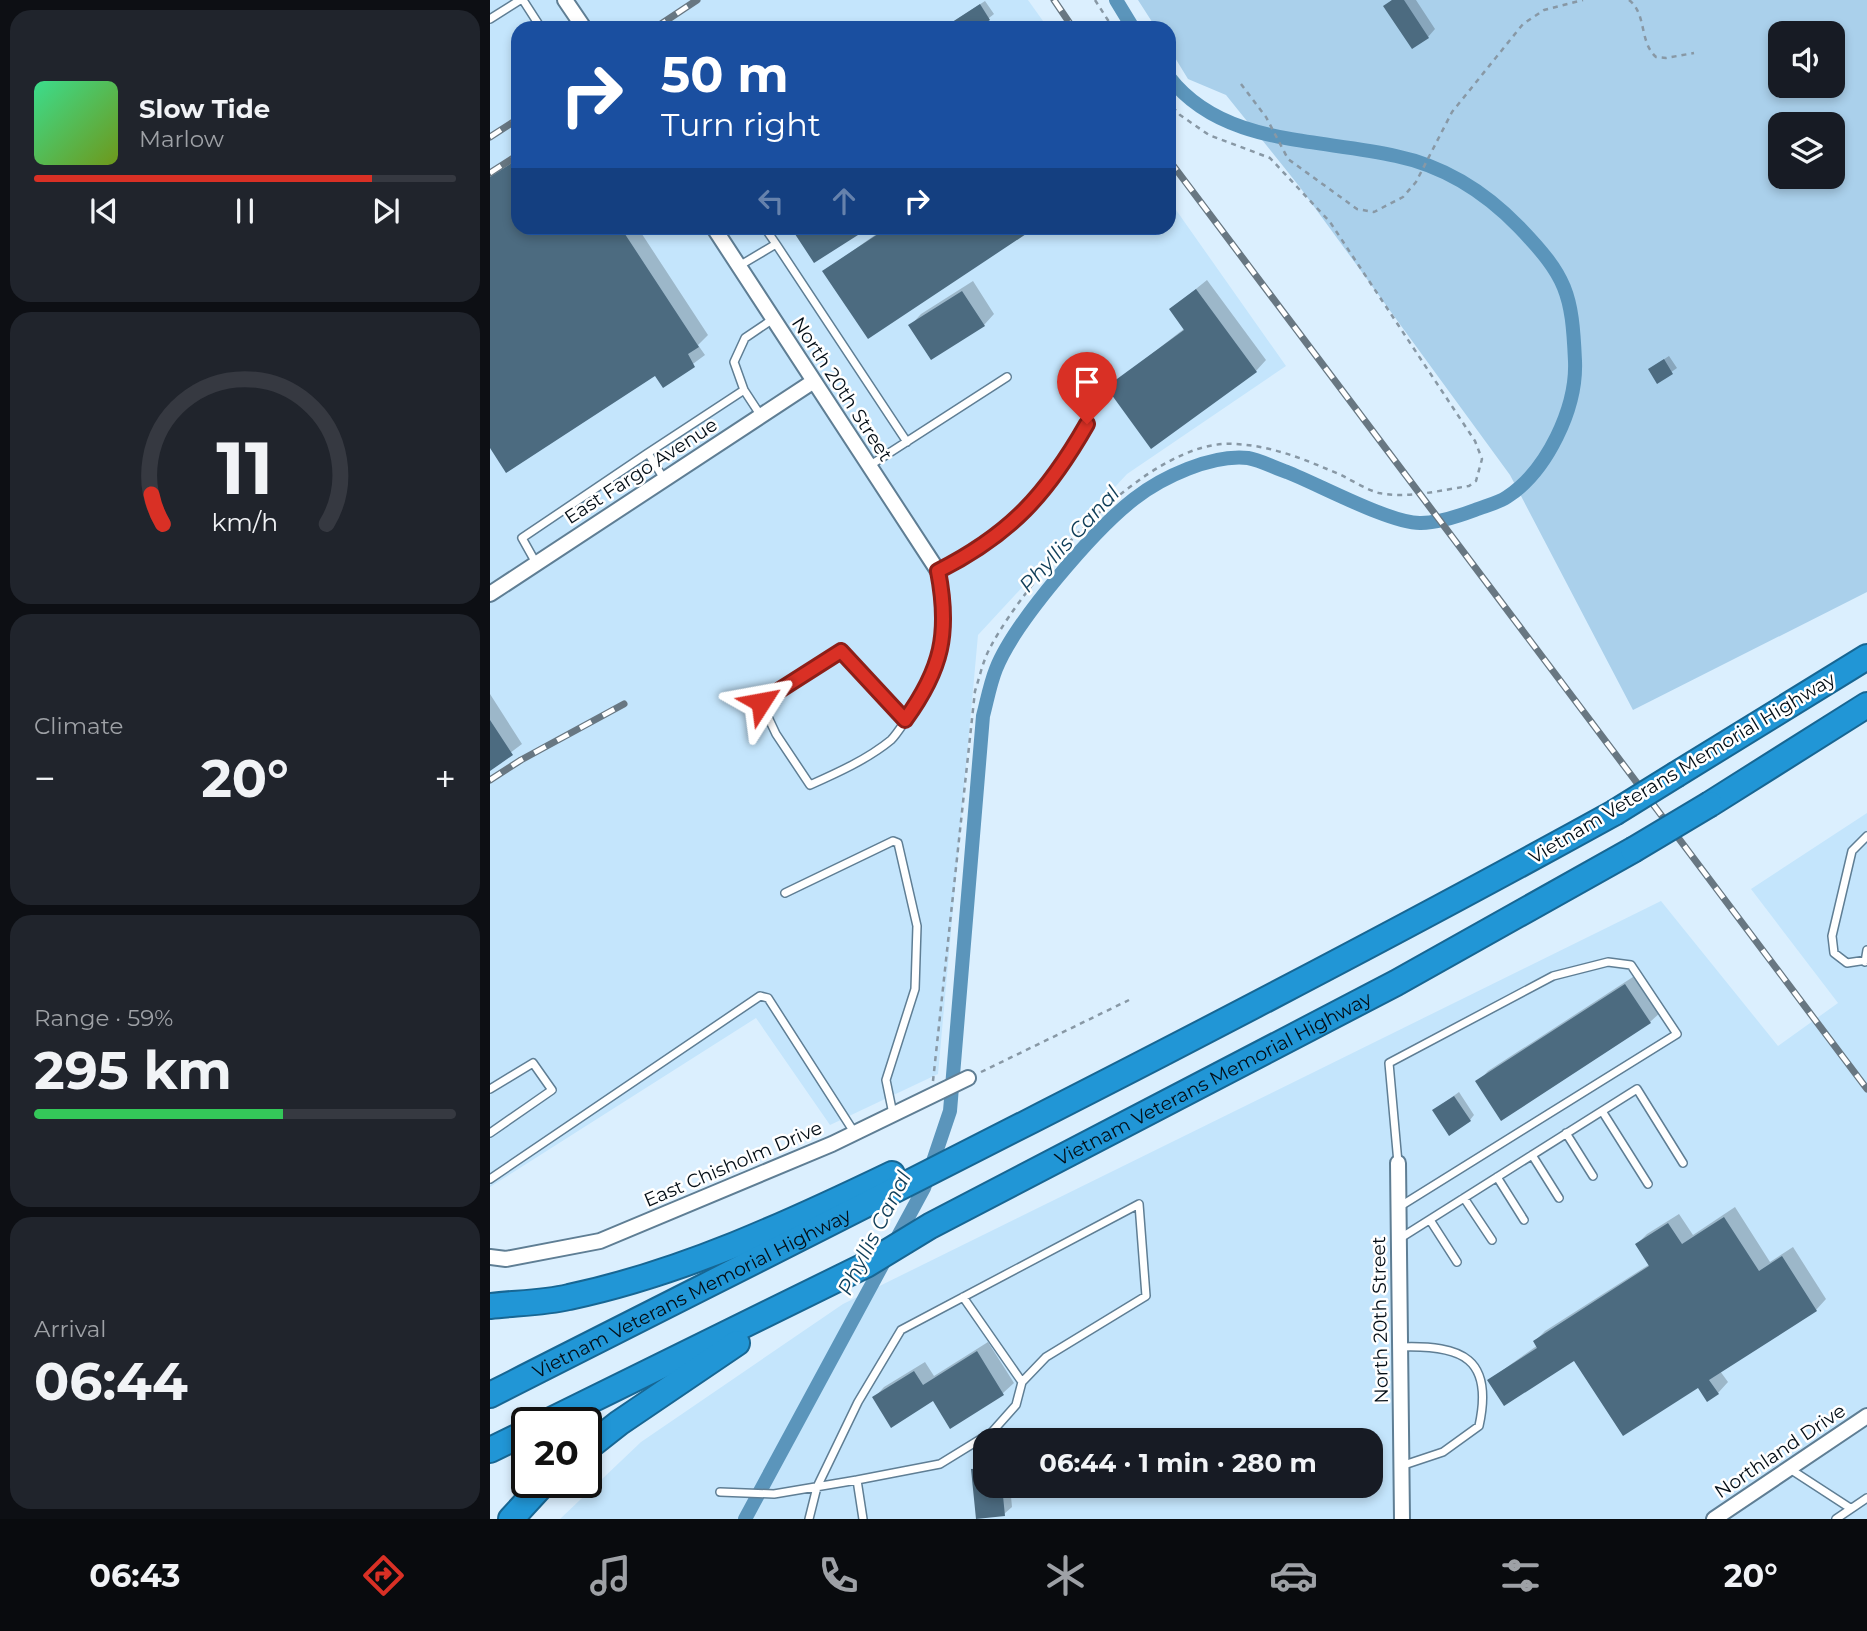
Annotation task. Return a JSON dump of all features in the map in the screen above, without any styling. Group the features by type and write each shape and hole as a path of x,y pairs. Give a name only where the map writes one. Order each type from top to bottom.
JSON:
{"highway":[{"name":"Vietnam Veterans Memorial Highway","path":"1163,1054 1380,942 1614,813 1867,657"},
{"name":"Vietnam Veterans Memorial Highway","path":"578,1407 866,1265 930,1226 1396,983 1633,850 1867,705"},
{"path":"898,1181 967,1138 1163,1054"},
{"path":"490,1306 568,1297 664,1270 955,1162 1163,1054"},
{"name":"Vietnam Veterans Memorial Highway","path":"490,1395 898,1181"},
{"path":"602,1438 718,1355 866,1265"},
{"path":"490,1450 511,1440"},
{"path":"511,1519 530,1498"}],"street":[{"path":"565,0 578,21"},
{"name":"North 20th Street","path":"719,235 938,571"},
{"name":"East Fargo Avenue","path":"490,594 814,381"},
{"name":"East Chisholm Drive","path":"490,1257 506,1259 600,1241 855,1133 968,1078"},
{"name":"North 20th Street","path":"1398,1163 1402,1519"},
{"name":"Northland Drive","path":"1714,1519 1867,1416"}],"lane":[{"path":"490,19 521,0 536,21"},
{"path":"770,235 907,442"},
{"path":"739,266 776,244"},
{"path":"761,416 744,390 734,362 745,338 773,318"},
{"path":"869,466 1007,377"},
{"path":"536,564 522,538 744,390"},
{"path":"905,720 841,651 761,702 776,734 810,785 838,773 891,739 928,689 940,655 944,602 938,571 1004,532 1061,469 1087,424"},
{"path":"648,453 664,480"},
{"path":"1867,836 1852,851 1832,936 1834,953 1847,963 1866,961 1867,950"},
{"path":"785,892 893,841 898,843 917,926 915,989 887,1080 893,1115"},
{"path":"1398,1163 1389,1063 1553,976 1608,962 1631,965 1677,1034 1398,1208"},
{"path":"490,1179 760,996 768,998 855,1133"},
{"path":"490,1089 533,1063 552,1090 490,1133"},
{"path":"1398,1240 1637,1088 1683,1163"},
{"path":"1602,1111 1648,1184"},
{"path":"1566,1133 1593,1176"},
{"path":"1532,1155 1559,1198"},
{"path":"1497,1177 1524,1220"},
{"path":"1464,1198 1492,1240"},
{"path":"720,1492 774,1494 817,1487 857,1480 940,1464 992,1432 1016,1405 1022,1382 1046,1357 1146,1296 1139,1204 901,1330 858,1402 817,1487 809,1519"},
{"path":"1430,1220 1457,1262"},
{"path":"963,1297 1022,1382"},
{"path":"1400,1347 1458,1350 1477,1368 1485,1398 1479,1426 1443,1452 1401,1466"},
{"path":"1789,1468 1850,1508"},
{"path":"857,1480 863,1519"},
{"path":"1836,1519 1867,1498"}],"path":[{"path":"1095,0 1108,21"},
{"path":"1241,84 1266,117 1288,159 1357,209 1374,212 1403,197 1416,182 1428,154 1452,112 1523,24 1544,10 1583,0"},
{"path":"1629,0 1638,7 1648,45 1656,57 1694,53"},
{"path":"932,1097 975,691 990,647 1056,555 1097,516 1158,465 1209,446 1233,443 1289,452 1379,493 1408,494 1469,486 1476,481 1480,471 1482,459 1457,409 1316,205 1270,158 1209,135 1176,111"},
{"path":"968,1078 1129,1000"}],"shaded area":[{"path":"490,0 1028,0 1043,21 511,21 511,235 1176,235 1176,210 1286,366 1127,474 978,635 938,1074 830,1125 756,1018 490,1187"},
{"path":"1138,0 1867,0 1867,592 1633,710 1510,475 1299,186 1226,95 1188,79 1176,59 1176,21 1152,21"},
{"path":"1867,813 1867,1519 560,1519 582,1498 602,1498 602,1479 641,1442 843,1304 1661,901 1778,1046 1838,1003 1751,889"}],"building":[{"path":"1392,0 1404,0 1429,38 1412,49 1383,6"},
{"path":"980,4 990,20 988,21 954,21"},
{"path":"511,164 511,235 626,235 699,347 688,354 695,367 663,388 655,376 506,473 490,448 490,177"},
{"path":"796,235 858,235 814,263"},
{"path":"876,235 1024,235 868,339 822,271"},
{"path":"1196,289 1257,372 1151,449 1106,387 1184,330 1169,309"},
{"path":"962,291 985,326 931,360 908,325"},
{"path":"1664,359 1673,374 1657,384 1648,369"},
{"path":"490,720 513,755 490,771"},
{"path":"1625,984 1651,1023 1501,1121 1475,1081"},
{"path":"1454,1096 1471,1121 1449,1136 1432,1110"},
{"path":"1724,1217 1759,1271 1782,1256 1817,1311 1709,1380 1719,1394 1707,1402 1698,1388 1623,1436 1574,1361 1504,1406 1487,1380 1537,1348 1533,1341 1649,1266 1635,1244 1668,1223 1682,1244"},
{"path":"977,1351 1004,1395 950,1429 933,1401 891,1428 872,1397 914,1371 923,1385"},
{"path":"974,1498 1003,1498 1005,1516 976,1519"}],"waterway":[{"name":"Phyllis Canal","path":"1116,0 1129,21"},
{"name":"Phyllis Canal","path":"745,1519 924,1188 950,1111 983,716 990,687 1005,650 1037,603 1117,513 1145,491 1173,475 1203,463 1248,458 1392,517 1408,522 1435,522 1496,503 1521,486 1547,455 1565,418 1571,398 1575,361 1569,302 1548,259 1506,214 1463,182 1431,166 1396,156 1273,136 1244,128 1216,116 1191,99 1176,84"}],"railway":[{"path":"666,21 697,0"},
{"path":"1054,0 1068,21"},
{"path":"490,137 511,124"},
{"path":"490,173 511,160"},
{"path":"1176,169 1867,1089"},
{"path":"490,780 521,760 624,704"}],"route":[{"path":"761,702 841,651 905,720 928,689 940,655 944,602 938,571 971,554 1004,532 1061,469 1087,424"}]}
